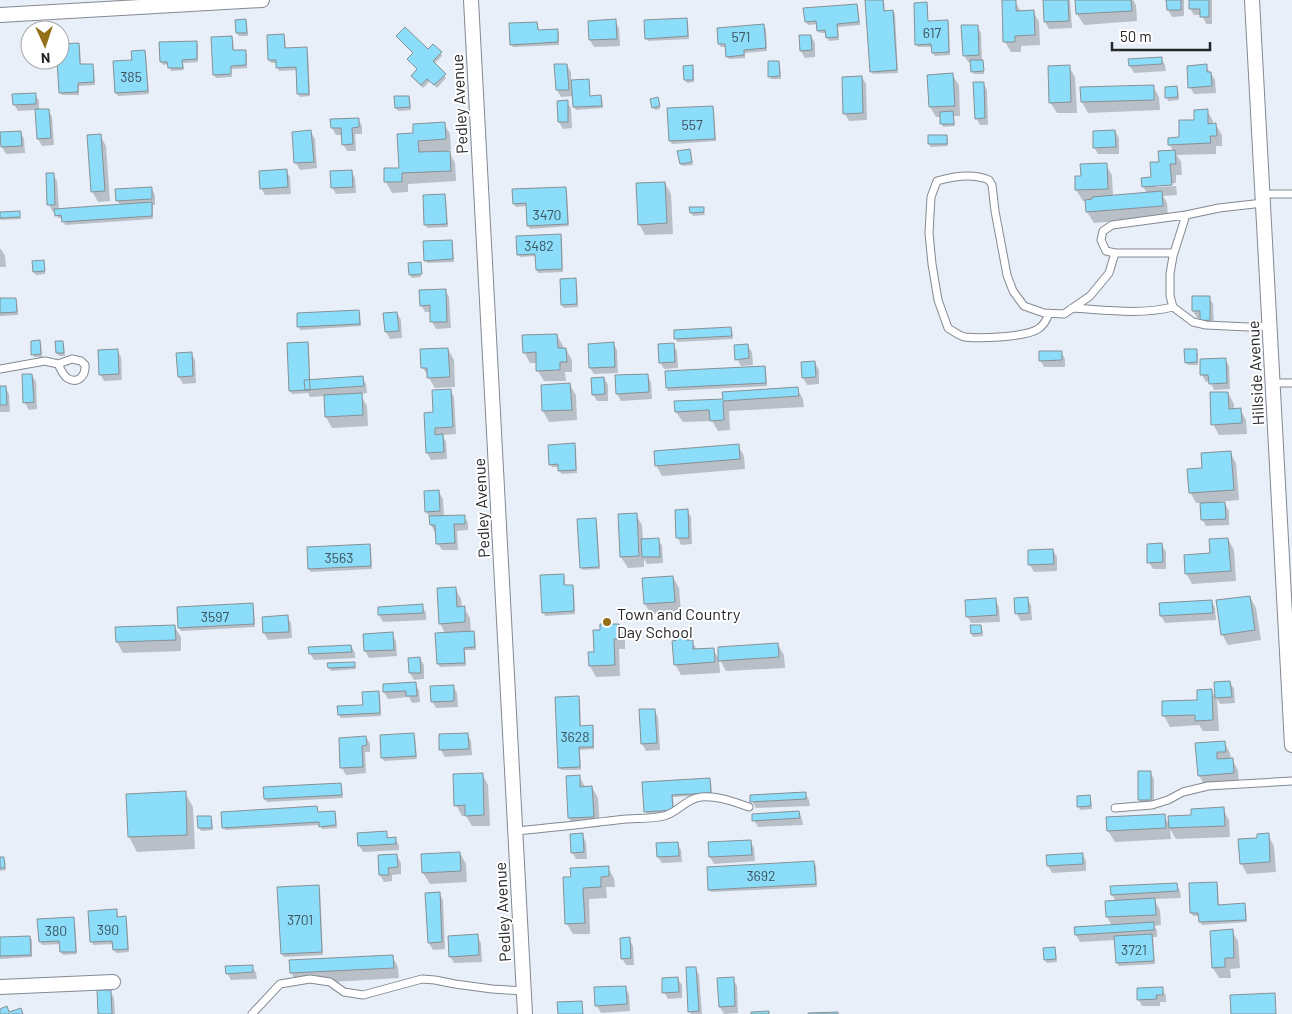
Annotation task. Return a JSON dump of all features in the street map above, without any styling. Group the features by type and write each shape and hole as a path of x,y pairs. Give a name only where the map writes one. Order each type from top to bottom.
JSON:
{"street":[{"path":"0,16 50,6 262,0"},
{"name":"Pedley Avenue","path":"471,0 525,1014"},
{"name":"Hillside Avenue","path":"1252,0 1292,745"},
{"path":"0,987 113,982"}],"lane":[{"path":"1049,313 1039,328 1026,334 963,337 948,328 938,300 932,264 930,233 931,197 937,182 953,176 980,176 989,180 992,185 1007,275 1013,291 1024,306 1044,313 1049,313 1064,314 1090,296 1109,273 1114,253"},
{"path":"1174,253 1114,253 1106,251 1101,240 1103,230 1112,226 1186,215 1263,198 1292,194"},
{"path":"1186,215 1174,253 1170,274 1170,296 1173,307 1194,322 1206,326 1270,326"},
{"path":"1072,308 1122,311 1162,310 1173,307"},
{"path":"0,369 46,361 58,364"},
{"path":"1272,383 1292,383"},
{"path":"1115,808 1152,805 1168,800 1183,792 1208,786 1292,781"},
{"path":"515,830 663,817 678,810 695,798 702,796 720,798 749,807"},
{"path":"252,1014 280,984 310,979 330,982 344,992 363,995 422,979 492,989 524,991"}],"building":[{"path":"865,0 883,0 884,11 893,10 897,70 870,72"},
{"path":"1002,0 1016,0 1016,11 1034,10 1035,35 1015,36 1015,42 1003,42"},
{"path":"1043,0 1068,0 1069,21 1044,22"},
{"path":"1075,0 1131,0 1132,11 1076,14"},
{"path":"1166,0 1181,0 1181,10 1167,10"},
{"path":"1189,0 1209,0 1209,17 1200,17 1200,9 1189,9"},
{"path":"927,2 928,21 948,20 949,52 932,53 931,44 915,45 914,3"},
{"path":"857,4 859,22 837,24 838,37 826,38 825,30 817,31 816,21 805,22 803,8"},
{"path":"687,18 688,36 645,39 644,20"},
{"path":"246,19 247,33 236,33 235,20"},
{"path":"616,19 617,39 589,40 588,21"},
{"path":"537,22 538,30 558,29 558,42 510,45 509,23"},
{"path":"764,24 766,48 744,50 744,55 726,57 725,44 718,44 717,28"},
{"path":"961,25 978,25 979,55 963,56"},
{"path":"405,27 428,49 433,44 442,52 433,61 446,74 434,85 427,79 421,85 411,76 417,69 407,59 413,53 396,36"},
{"path":"284,34 285,48 307,47 309,94 297,94 296,67 276,68 276,60 268,60 267,35"},
{"path":"799,35 811,35 812,50 800,51"},
{"path":"232,36 233,50 246,50 246,65 231,66 231,74 213,75 211,37"},
{"path":"197,41 197,59 182,60 183,68 168,68 167,62 160,62 159,42"},
{"path":"70,43 79,43 80,64 93,64 94,82 78,83 78,92 59,93 58,70 70,70"},
{"path":"145,50 148,91 115,93 113,61 132,60 131,51"},
{"path":"1162,57 1162,64 1129,66 1128,59"},
{"path":"970,60 983,60 984,71 971,72"},
{"path":"768,61 779,61 780,76 768,77"},
{"path":"554,64 567,64 569,90 556,90"},
{"path":"1207,64 1207,72 1211,72 1212,86 1188,88 1187,66"},
{"path":"693,65 693,80 684,80 683,66"},
{"path":"1070,65 1071,102 1049,103 1048,66"},
{"path":"953,73 955,106 929,107 927,75"},
{"path":"862,76 863,113 843,114 842,77"},
{"path":"589,79 590,96 601,95 602,106 573,107 571,80"},
{"path":"973,82 984,82 985,118 975,119"},
{"path":"1154,85 1154,100 1081,102 1080,87"},
{"path":"1177,86 1178,97 1165,98 1165,87"},
{"path":"36,93 36,104 13,105 12,94"},
{"path":"394,96 409,96 410,107 395,108"},
{"path":"658,97 660,106 652,108 650,99"},
{"path":"568,100 568,122 558,122 557,101"},
{"path":"713,106 715,139 669,141 667,108"},
{"path":"35,109 49,109 51,138 37,139"},
{"path":"1208,109 1208,124 1216,123 1217,136 1210,136 1211,143 1168,145 1168,138 1179,137 1179,120 1194,120 1194,110"},
{"path":"953,111 954,124 940,124 940,112"},
{"path":"359,118 359,127 352,128 353,144 342,145 341,128 331,128 330,119"},
{"path":"445,122 446,139 418,141 419,152 450,151 451,171 402,173 402,182 384,182 384,168 399,168 397,134 413,133 413,124"},
{"path":"311,130 314,162 294,163 292,132"},
{"path":"1115,130 1116,147 1093,148 1093,131"},
{"path":"21,131 22,146 1,147 0,132"},
{"path":"101,134 105,191 91,192 87,135"},
{"path":"928,135 947,135 947,144 928,144"},
{"path":"690,149 692,162 680,164 677,151"},
{"path":"1175,150 1176,164 1170,164 1172,185 1142,187 1141,178 1151,177 1150,162 1159,162 1158,151"},
{"path":"1107,163 1108,189 1075,190 1075,176 1081,176 1080,164"},
{"path":"287,169 288,187 260,189 259,171"},
{"path":"352,170 353,187 331,188 330,171"},
{"path":"46,173 54,173 55,205 47,205"},
{"path":"665,182 667,223 638,225 636,183"},
{"path":"152,187 152,199 116,201 115,189"},
{"path":"566,187 568,224 527,226 526,203 513,204 512,189"},
{"path":"1162,191 1163,206 1086,212 1085,200 1092,199 1092,197"},
{"path":"445,194 447,224 424,225 423,195"},
{"path":"152,202 152,216 62,222 61,215 55,216 54,209"},
{"path":"689,207 704,207 704,212 690,213"},
{"path":"20,211 20,217 0,218 0,212"},
{"path":"561,234 562,269 536,270 535,254 517,255 516,236"},
{"path":"452,240 453,259 424,261 423,241"},
{"path":"44,260 45,271 33,272 32,261"},
{"path":"421,262 422,274 409,275 408,263"},
{"path":"576,278 577,304 561,305 560,279"},
{"path":"446,289 447,322 430,322 430,305 420,306 419,290"},
{"path":"1192,296 1210,296 1210,320 1200,321 1200,311 1192,311"},
{"path":"0,298 16,298 17,312 0,313"},
{"path":"359,310 360,324 297,327 297,313"},
{"path":"397,312 399,331 385,332 383,313"},
{"path":"731,327 732,336 674,339 674,330"},
{"path":"557,334 558,348 566,348 567,362 560,362 560,370 536,371 536,352 523,353 522,335"},
{"path":"40,340 41,354 31,355 31,341"},
{"path":"55,341 63,341 64,353 56,353"},
{"path":"308,342 310,390 289,391 287,343"},
{"path":"614,342 615,367 589,368 588,344"},
{"path":"674,343 675,362 659,363 658,344"},
{"path":"748,344 749,358 735,360 734,345"},
{"path":"448,348 450,377 427,378 427,368 421,368 420,349"},
{"path":"118,349 119,374 99,375 98,350"},
{"path":"1184,349 1197,349 1197,362 1185,363"},
{"path":"1039,351 1062,351 1062,360 1039,361"},
{"path":"192,352 193,376 178,377 176,353"},
{"path":"1226,358 1227,383 1209,384 1208,375 1200,375 1200,359"},
{"path":"815,361 816,377 802,378 801,362"},
{"path":"765,366 766,383 666,388 665,371"},
{"path":"22,374 32,374 34,402 23,403"},
{"path":"648,374 649,392 616,394 615,375"},
{"path":"363,376 364,386 305,390 304,380"},
{"path":"604,377 605,394 592,395 591,378"},
{"path":"570,383 572,410 542,411 541,385"},
{"path":"0,386 6,386 7,405 0,405"},
{"path":"798,387 799,396 723,401 724,420 710,421 709,410 675,412 674,401 723,399 722,392"},
{"path":"451,389 453,427 435,428 435,435 443,434 444,452 426,453 424,413 433,412 432,390"},
{"path":"1210,392 1228,392 1229,409 1241,408 1242,423 1211,425"},
{"path":"362,393 363,415 325,417 324,395"},
{"path":"575,443 576,470 558,471 558,464 549,465 548,445"},
{"path":"739,444 740,459 655,466 654,451"},
{"path":"1231,451 1234,490 1189,493 1187,469 1202,468 1201,453"},
{"path":"439,490 440,511 425,512 424,491"},
{"path":"1225,502 1226,519 1201,520 1200,503"},
{"path":"688,509 689,538 676,538 675,510"},
{"path":"637,513 639,556 620,557 618,514"},
{"path":"465,515 465,524 454,524 455,543 436,544 435,525 430,525 429,516"},
{"path":"596,518 599,567 580,568 577,519"},
{"path":"659,538 660,557 642,557 641,539"},
{"path":"1228,538 1231,571 1185,574 1184,555 1210,553 1209,539"},
{"path":"1162,543 1163,562 1147,563 1147,544"},
{"path":"370,544 371,566 308,569 307,547"},
{"path":"1053,549 1054,564 1028,565 1028,550"},
{"path":"564,574 564,585 573,585 574,611 542,613 540,575"},
{"path":"673,576 675,602 644,604 642,578"},
{"path":"456,587 457,607 465,606 465,622 439,624 437,588"},
{"path":"1250,596 1255,630 1221,635 1216,600"},
{"path":"1028,597 1029,613 1015,614 1014,598"},
{"path":"996,598 997,615 966,617 965,600"},
{"path":"1212,600 1213,613 1160,616 1159,603"},
{"path":"253,603 254,624 178,628 177,607"},
{"path":"423,604 423,613 378,615 378,607"},
{"path":"288,615 289,632 263,633 262,617"},
{"path":"600,624 619,624 620,639 614,639 615,665 589,666 588,652 594,652 593,630 600,630"},
{"path":"175,625 176,640 116,642 115,627"},
{"path":"970,625 981,625 982,633 971,634"},
{"path":"474,631 475,647 464,648 465,663 437,664 435,633"},
{"path":"393,632 394,650 364,651 363,634"},
{"path":"676,632 685,632 686,640 693,640 693,649 714,648 715,662 674,665 672,641 677,640"},
{"path":"778,643 779,657 718,661 718,647"},
{"path":"351,645 352,652 309,654 308,647"},
{"path":"420,657 421,673 409,673 408,658"},
{"path":"355,662 355,667 328,668 327,663"},
{"path":"1230,681 1232,697 1215,698 1214,682"},
{"path":"416,682 417,696 406,696 406,691 383,692 383,684"},
{"path":"454,685 454,701 431,702 430,686"},
{"path":"1212,689 1213,720 1195,721 1195,715 1162,716 1162,701 1197,700 1197,690"},
{"path":"379,691 380,713 338,715 337,706 363,705 362,692"},
{"path":"579,696 580,726 593,725 593,747 579,747 580,767 558,768 555,697"},
{"path":"639,709 655,709 657,743 641,744"},
{"path":"414,733 416,756 381,758 380,735"},
{"path":"468,733 469,749 439,750 439,734"},
{"path":"366,736 367,745 362,746 363,767 340,768 339,738"},
{"path":"1225,741 1226,752 1217,752 1217,759 1233,758 1234,773 1198,776 1195,743"},
{"path":"1138,771 1151,771 1151,800 1138,800"},
{"path":"483,773 484,815 465,816 465,805 454,806 453,774"},
{"path":"580,775 580,787 592,786 594,817 568,818 566,776"},
{"path":"710,778 711,793 672,795 673,810 644,812 642,782"},
{"path":"341,783 342,795 264,799 263,787"},
{"path":"186,791 187,835 128,837 126,794"},
{"path":"806,792 806,799 750,802 750,795"},
{"path":"1090,795 1091,806 1077,807 1077,796"},
{"path":"317,806 318,812 335,811 336,825 319,827 319,822 222,828 221,812"},
{"path":"1224,807 1225,826 1169,828 1168,816 1191,815 1191,809"},
{"path":"799,811 800,818 752,821 752,814"},
{"path":"1165,814 1166,828 1107,831 1106,817"},
{"path":"197,816 211,816 212,828 198,828"},
{"path":"387,831 387,838 396,837 396,844 358,846 357,833"},
{"path":"583,833 584,852 571,853 570,834"},
{"path":"1269,833 1270,862 1240,864 1238,839 1257,838 1257,834"},
{"path":"751,840 752,855 709,857 708,842"},
{"path":"678,842 679,856 657,857 656,843"},
{"path":"460,852 461,871 422,873 421,854"},
{"path":"1083,853 1083,864 1047,866 1046,855"},
{"path":"397,854 398,867 388,868 389,875 379,875 378,855"},
{"path":"0,857 4,857 5,868 0,868"},
{"path":"814,861 816,884 708,890 707,867"},
{"path":"609,866 609,876 601,877 601,887 583,888 585,923 565,924 563,877 571,877 570,868"},
{"path":"1217,882 1218,905 1245,903 1246,920 1199,922 1198,913 1190,913 1189,883"},
{"path":"1177,883 1178,891 1111,895 1110,886"},
{"path":"319,885 322,952 281,954 277,887"},
{"path":"440,892 442,942 428,943 425,893"},
{"path":"1155,898 1156,915 1106,917 1105,901"},
{"path":"117,909 117,917 126,916 128,949 113,950 112,941 90,942 88,911"},
{"path":"74,917 76,952 60,952 59,941 39,942 37,919"},
{"path":"1154,922 1154,930 1075,935 1074,927"},
{"path":"1233,929 1234,958 1225,958 1225,967 1212,968 1210,931"},
{"path":"478,934 479,955 449,957 448,936"},
{"path":"1152,934 1154,961 1116,963 1114,936"},
{"path":"30,936 31,955 0,956 0,937"},
{"path":"630,937 631,958 621,959 620,938"},
{"path":"1055,947 1056,959 1044,960 1043,948"},
{"path":"393,955 394,968 290,973 289,960"},
{"path":"253,965 253,972 226,974 225,966"},
{"path":"686,967 696,967 699,1011 688,1012"},
{"path":"678,977 679,992 662,993 662,978"},
{"path":"734,977 735,1006 719,1007 717,978"},
{"path":"626,986 627,1004 595,1006 594,987"},
{"path":"1163,987 1163,995 1156,995 1157,999 1137,1000 1137,988"},
{"path":"97,990 111,990 112,1014 98,1014"},
{"path":"1275,993 1276,1014 1231,1014 1230,995"},
{"path":"582,1001 583,1014 558,1014 557,1002"},
{"path":"7,1006 9,1012 21,1008 23,1014 0,1014 0,1009"},
{"path":"769,1011 769,1014 751,1014 751,1012"},
{"path":"838,1012 838,1014 808,1014 808,1013"}],"place":[{"name":"Town and Country Day School","path":"607,622"}]}
